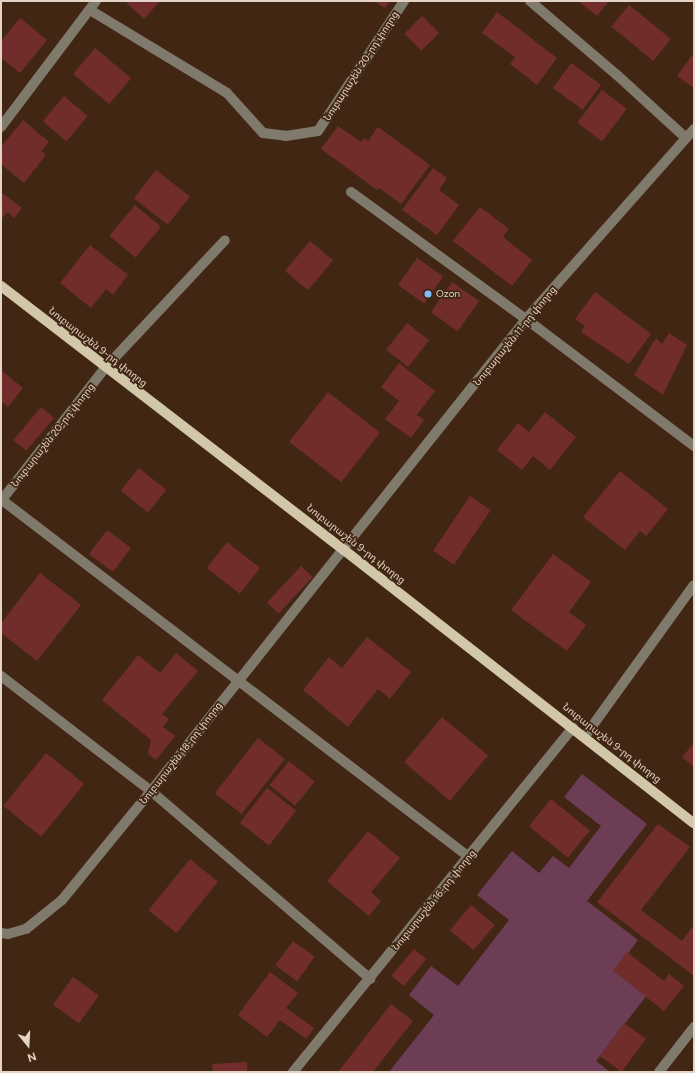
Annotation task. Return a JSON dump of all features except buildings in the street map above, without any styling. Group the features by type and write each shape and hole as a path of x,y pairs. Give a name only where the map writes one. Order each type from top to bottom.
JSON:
{"main road":[{"name":"Նուբարաշեն 9-րդ փողոց","path":"1,286 105,368 585,736 694,823"}],"street":[{"path":"1,127 96,1"},
{"name":"Նուբարաշեն 20-րդ փողոց","path":"90,10 227,93 263,133 286,136 318,131 404,1"},
{"path":"530,1 617,75 686,138"},
{"name":"Նուբարաշեն 11-րդ փողոց","path":"344,550 526,319 694,129"},
{"path":"351,192 526,319 694,446"},
{"name":"Նուբարաշեն 20-րդ փողոց","path":"2,500 105,368 225,240"},
{"path":"2,500 469,857"},
{"name":"Նուբարաշեն 18-րդ փողոց","path":"1,933 8,934 26,930 62,900 344,550"},
{"path":"585,736 694,585"},
{"path":"1,676 151,791 370,979"},
{"name":"Նուբարաշեն 16-րդ փողոց","path":"293,1072 573,727"},
{"path":"659,1072 694,1027"}],"shaded area":[{"path":"582,774 647,824 587,901 638,940 615,971 647,995 596,1061 610,1072 389,1072 434,1015 409,995 431,966 458,986 509,920 477,895 512,851 539,873 553,856 569,868 601,826 564,797"}],"place":[{"name":"Ozon","path":"428,294"}]}
